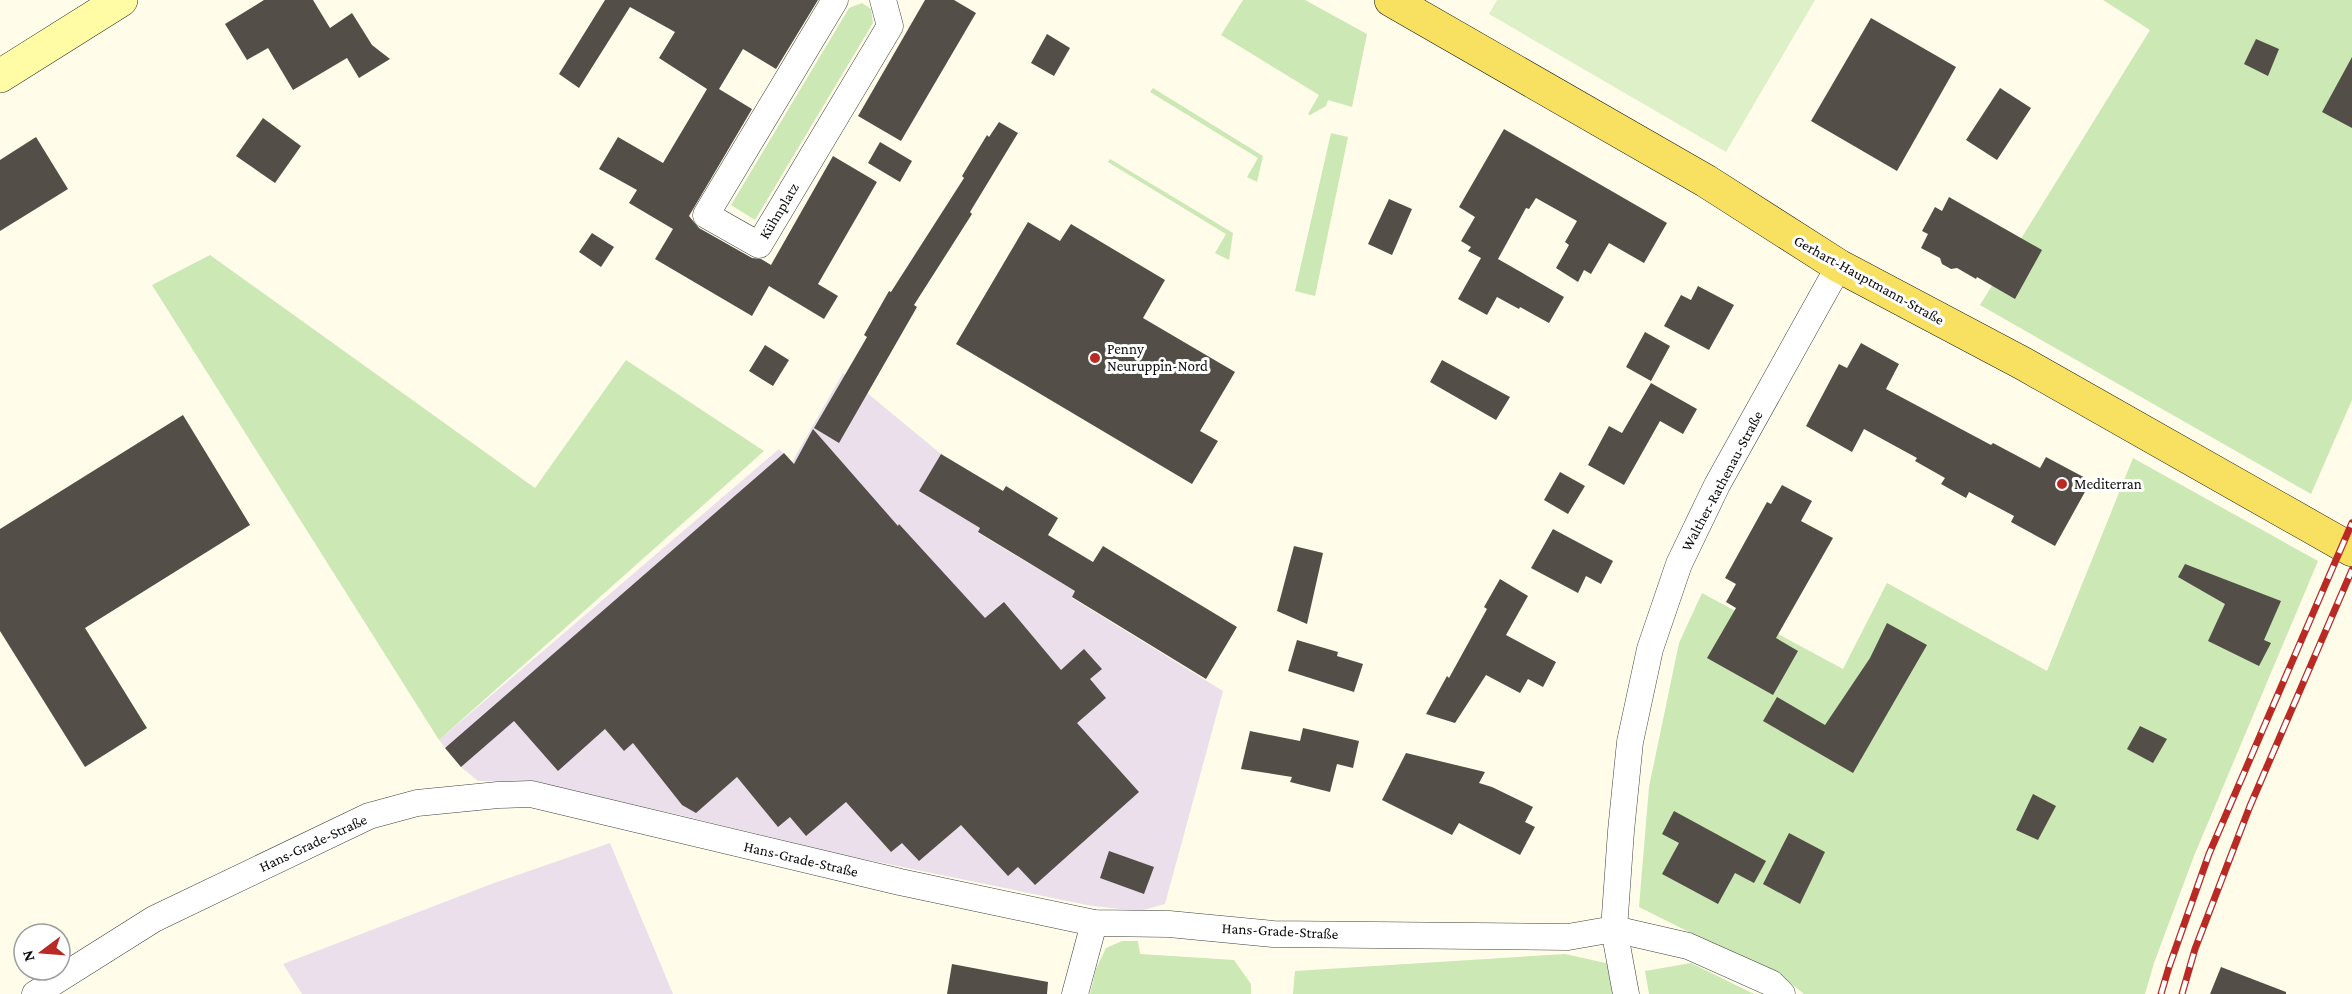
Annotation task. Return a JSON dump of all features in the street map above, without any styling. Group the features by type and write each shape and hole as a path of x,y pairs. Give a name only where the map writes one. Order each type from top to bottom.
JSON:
{"main road":[{"path":"0,76 121,0"},
{"name":"Gerhart-Hauptmann-Straße","path":"1391,0 1706,181 1839,266 2024,364 2352,550"}],"street":[{"name":"Kühnplatz","path":"835,0 706,215 759,246 890,26 883,0"},
{"name":"Walther-Rathenau-Straße","path":"1626,994 1614,929 1629,742 1650,649 1679,564 1717,485 1839,266"},
{"name":"Hans-Grade-Straße","path":"35,994 154,919 369,816 417,803 498,795 531,794 900,882 1094,922 1169,924 1297,934 1568,937 1614,929"},
{"path":"1076,994 1094,922"},
{"path":"1614,929 1688,946 1771,983 1782,994"}],"shaded area":[{"path":"843,373 941,454 919,491 980,528 978,533 1075,591 1072,598 1223,691 1165,904 1140,911 1092,906 839,854 680,815 530,782 478,781 461,767 439,740 779,449 792,462"},
{"path":"610,843 673,994 302,994 283,964 494,883"}],"green space":[{"path":"1243,0 1305,0 1367,34 1352,107 1328,100 1326,106 1308,114 1319,95 1221,35"},
{"path":"1497,0 1815,0 1726,152 1489,14"},
{"path":"2103,0 2352,0 2352,400 2311,494 1980,305 2150,30"},
{"path":"862,3 871,9 873,23 755,220 731,205 849,8"},
{"path":"1153,88 1263,156 1257,182 1247,177 1258,158 1150,92"},
{"path":"1331,133 1348,137 1315,296 1295,291"},
{"path":"1110,159 1233,233 1229,260 1215,253 1226,234 1108,162"},
{"path":"210,255 535,488 626,360 764,451 439,740 152,285"},
{"path":"2133,458 2318,561 2194,856 2154,963 2145,994 1804,994 1789,982 1639,907 1649,787 1679,643 1702,593 1843,669 1887,583 2047,671"},
{"path":"1122,941 1138,941 1140,954 1234,960 1251,984 1251,994 1090,994 1096,969 1106,948"},
{"path":"1565,954 1610,964 1614,994 1293,994 1295,971"},
{"path":"1691,963 1754,994 1649,994 1645,971"}],"building":[{"path":"264,0 313,0 330,28 352,13 372,45 390,59 359,78 347,58 293,90 268,48 247,60 225,24"},
{"path":"605,0 818,0 776,69 743,49 719,89 752,109 689,216 699,228 752,258 761,259 771,265 833,156 877,182 818,284 838,296 824,319 769,286 752,316 655,259 673,229 629,203 637,190 599,169 618,137 663,163 707,89 659,58 675,32 630,7 579,88 559,74"},
{"path":"925,0 954,0 976,13 901,141 858,116"},
{"path":"1871,18 1956,67 1897,171 1811,121"},
{"path":"1047,34 1070,48 1054,76 1031,63"},
{"path":"2256,39 2279,49 2268,76 2244,64"},
{"path":"2352,57 2352,128 2322,112"},
{"path":"2000,88 2031,108 1997,160 1966,140"},
{"path":"263,118 301,146 275,183 236,156"},
{"path":"999,122 1018,133 970,212 972,214 914,305 917,307 839,443 814,428 867,337 864,335 889,291 891,292 964,178 962,176 987,135 989,137"},
{"path":"1504,129 1667,223 1644,263 1609,243 1591,274 1584,270 1578,282 1556,268 1569,245 1565,242 1577,221 1536,198 1529,209 1526,208 1498,259 1564,297 1549,323 1497,297 1487,315 1458,299 1481,258 1468,251 1471,247 1461,241 1475,217 1459,207"},
{"path":"36,137 68,189 0,231 0,160"},
{"path":"880,142 912,161 900,182 868,163"},
{"path":"1949,197 2042,250 2015,299 1977,277 1976,279 1957,268 1951,269 1942,264 1940,258 1921,248 1928,234 1922,231 1935,207 1942,211"},
{"path":"1389,199 1412,209 1392,255 1368,244"},
{"name":"Penny Neuruppin-Nord","path":"1028,222 1060,241 1071,224 1165,280 1143,318 1235,372 1200,431 1218,441 1192,484 956,344"},
{"path":"592,233 614,247 601,267 579,252"},
{"path":"1698,286 1734,305 1709,350 1664,326 1681,295 1691,300"},
{"path":"1645,332 1670,346 1651,381 1626,367"},
{"path":"1861,343 1899,364 1886,389 1991,445 1993,443 2040,468 2046,457 2091,481 2055,546 2011,522 2014,516 1969,492 1966,498 1941,484 1945,478 1915,461 1917,458 1864,429 1852,452 1806,426 1839,364 1847,368"},
{"path":"765,345 789,360 773,386 749,371"},
{"path":"1442,360 1510,397 1496,420 1430,382"},
{"path":"1651,383 1697,409 1683,434 1660,421 1624,485 1588,465 1609,426 1622,433"},
{"path":"183,415 250,525 85,628 147,728 85,767 0,631 0,529"},
{"path":"813,429 898,526 899,524 985,618 1004,602 1061,670 1084,649 1102,669 1090,679 1106,698 1077,723 1139,792 1035,885 1018,867 1008,876 961,825 919,861 902,843 891,852 846,802 806,836 790,817 778,827 737,777 696,813 682,805 633,743 624,751 605,729 558,771 514,721 461,767 445,748 784,453 794,464"},
{"path":"941,454 1003,491 1006,486 1058,518 1048,535 1093,562 1103,546 1237,627 1206,679 1072,597 1075,591 978,532 980,528 919,491"},
{"path":"1560,472 1585,486 1568,514 1544,500"},
{"path":"1782,485 1812,501 1801,521 1833,538 1776,638 1798,651 1773,695 1707,658 1736,608 1726,602 1736,584 1725,578 1767,502 1771,504"},
{"path":"1553,529 1613,561 1601,584 1586,576 1578,593 1531,568"},
{"path":"1294,546 1323,553 1307,624 1277,611"},
{"path":"2185,564 2281,601 2264,640 2271,643 2259,666 2208,641 2225,604 2178,577"},
{"path":"1500,579 1528,596 1506,635 1556,662 1543,687 1528,679 1520,693 1486,675 1455,723 1426,714 1447,676 1449,678 1487,609 1484,607"},
{"path":"1887,623 1927,645 1853,773 1763,721 1777,697 1825,725 1870,658"},
{"path":"1297,640 1338,652 1337,656 1363,664 1354,692 1288,671"},
{"path":"2140,726 2167,739 2153,763 2127,749"},
{"path":"1303,728 1359,741 1353,768 1337,764 1330,792 1290,782 1292,777 1241,769 1250,731 1300,741"},
{"path":"1406,753 1485,772 1479,783 1533,807 1525,822 1535,827 1520,855 1459,823 1452,835 1382,800"},
{"path":"2033,794 2056,806 2038,840 2016,830"},
{"path":"1674,811 1766,861 1754,883 1735,873 1718,904 1662,874 1679,843 1662,834"},
{"path":"1789,833 1825,852 1800,904 1763,884"},
{"path":"1109,851 1154,867 1144,894 1100,878"},
{"path":"952,964 1048,982 1047,994 947,994"},
{"path":"2221,967 2286,992 2286,994 2210,994"}],"railway":[{"path":"2161,994 2209,854 2352,523"},
{"path":"2182,994 2195,949 2250,806 2352,570"}],"place":[{"name":"Penny Neuruppin-Nord","path":"1095,358"},
{"name":"Mediterran","path":"2062,484"}]}
